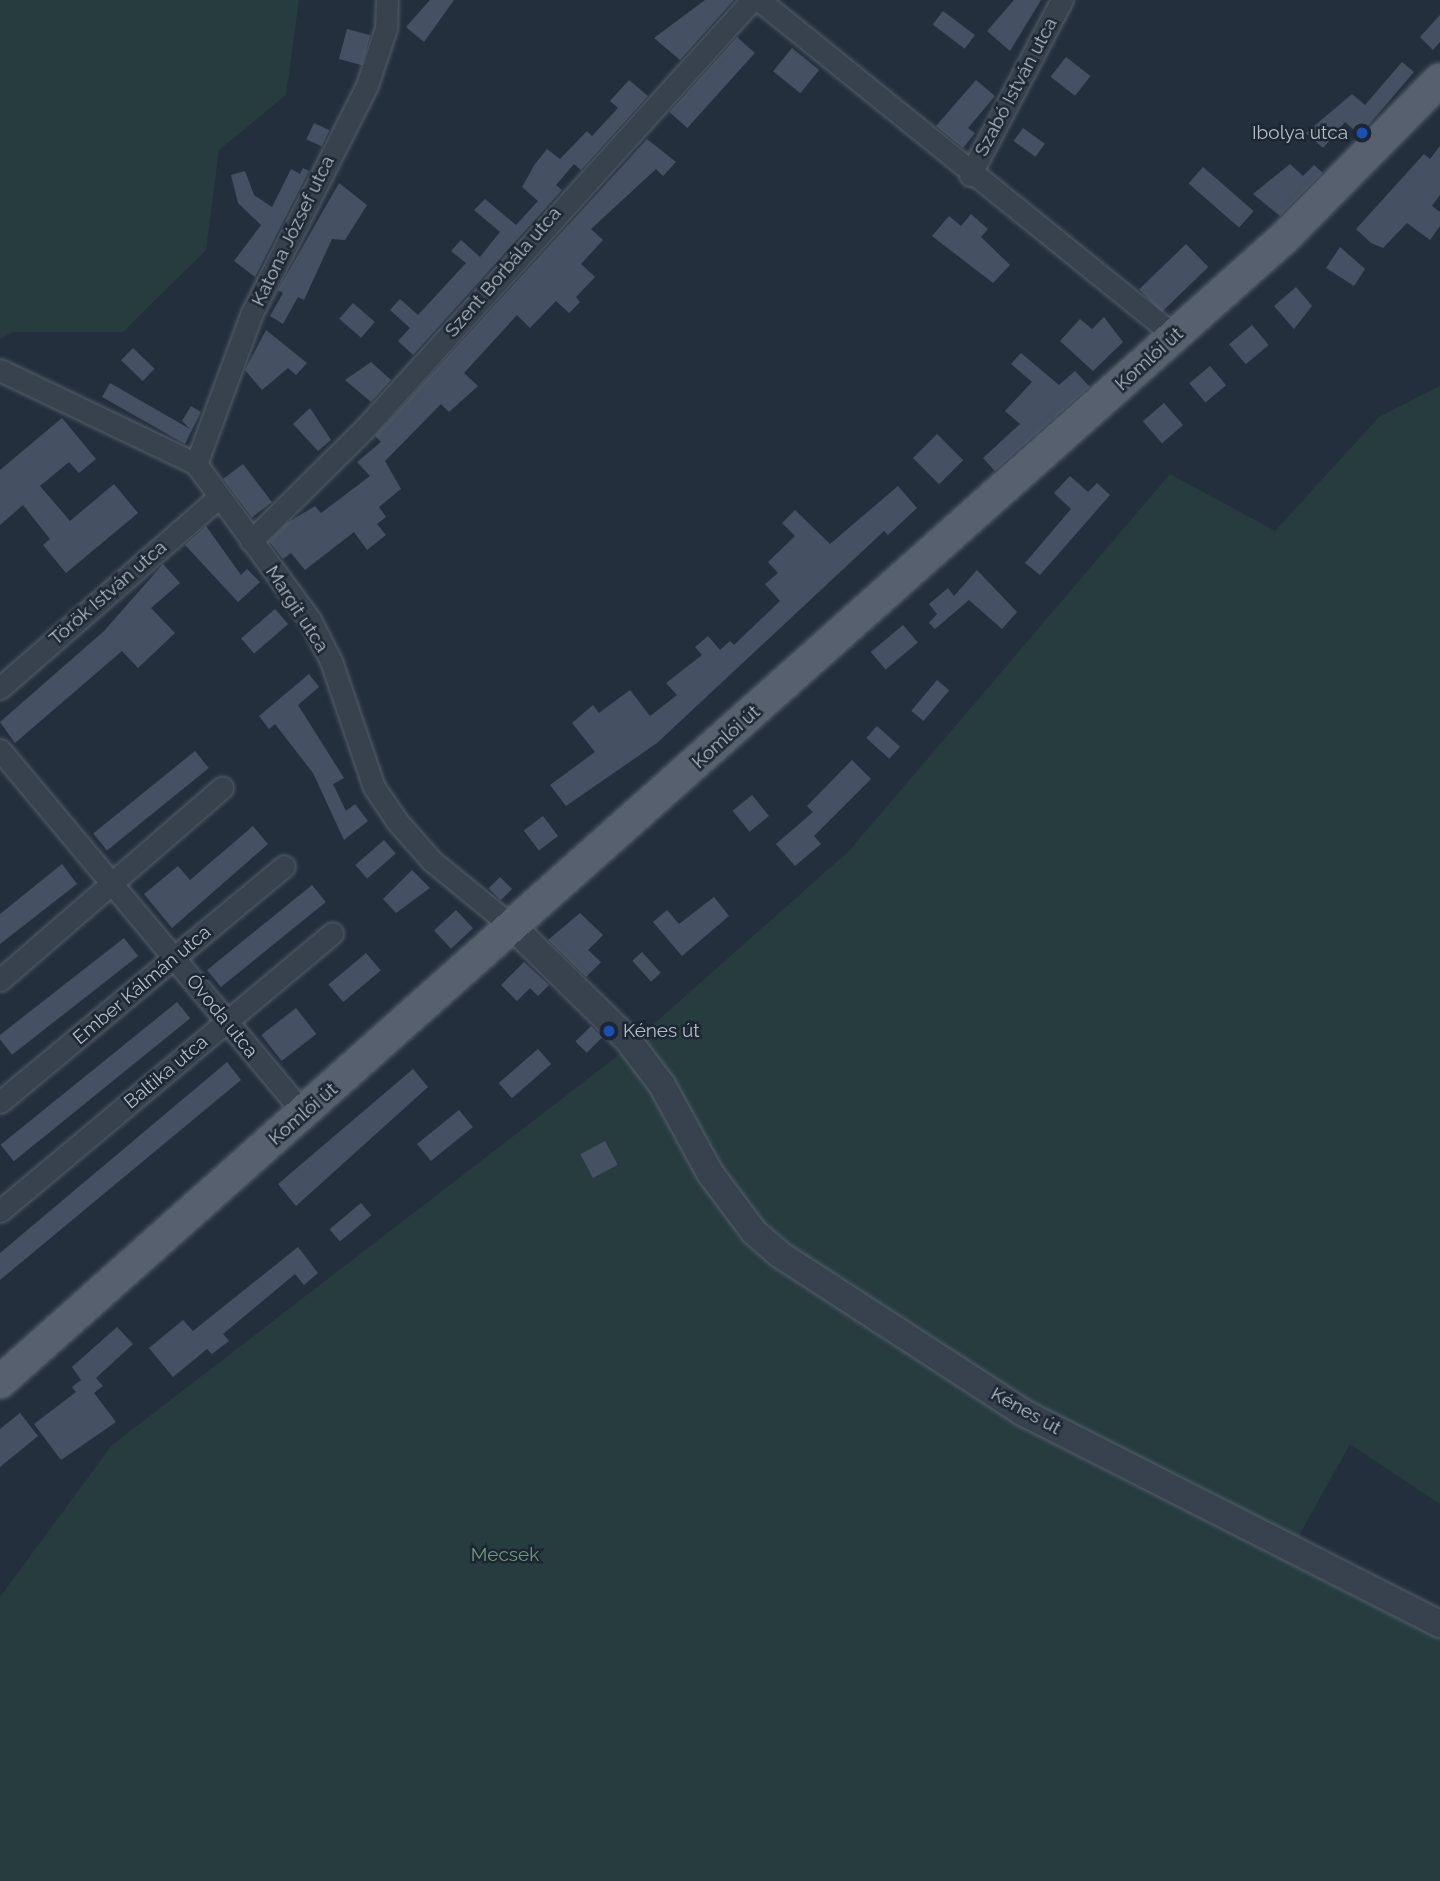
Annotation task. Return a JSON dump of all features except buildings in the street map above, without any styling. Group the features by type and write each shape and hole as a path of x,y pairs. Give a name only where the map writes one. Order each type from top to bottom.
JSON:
{"main road":[{"name":"Komlói út","path":"0,1382 1175,336 1340,186 1440,80"}],"street":[{"name":"Katona József utca","path":"196,464 252,313 367,85 386,28 387,0"},
{"name":"Szent Borbála utca","path":"251,541 366,428 752,0"},
{"path":"759,0 970,175 1175,336"},
{"name":"Szabó István utca","path":"970,175 1062,0"},
{"path":"0,370 196,464"},
{"name":"Margit utca","path":"196,464 217,499 251,541 331,661 374,788 396,820 432,861 513,927"},
{"name":"Török István utca","path":"0,688 217,499"},
{"name":"Óvoda utca","path":"0,750 304,1113"},
{"path":"0,979 113,885 222,788"},
{"name":"Ember Kálmán utca","path":"0,1102 284,866"},
{"name":"Kénes út","path":"513,927 628,1040 662,1085 710,1172 754,1232 779,1255 1022,1412 1440,1624"},
{"name":"Baltika utca","path":"0,1211 332,933"}],"green space":[{"path":"0,0 299,0 286,95 219,150 206,250 123,332 13,332 0,339"},
{"name":"Mecsek","path":"1440,386 1440,1504 1350,1444 1292,1548 1440,1634 1440,1881 0,1881 0,1597 112,1445 620,1054 849,851 1170,474 1275,531 1379,417"}],"place":[{"name":"Ibolya utca","path":"1362,133"},
{"name":"Kénes út","path":"609,1031"}]}
